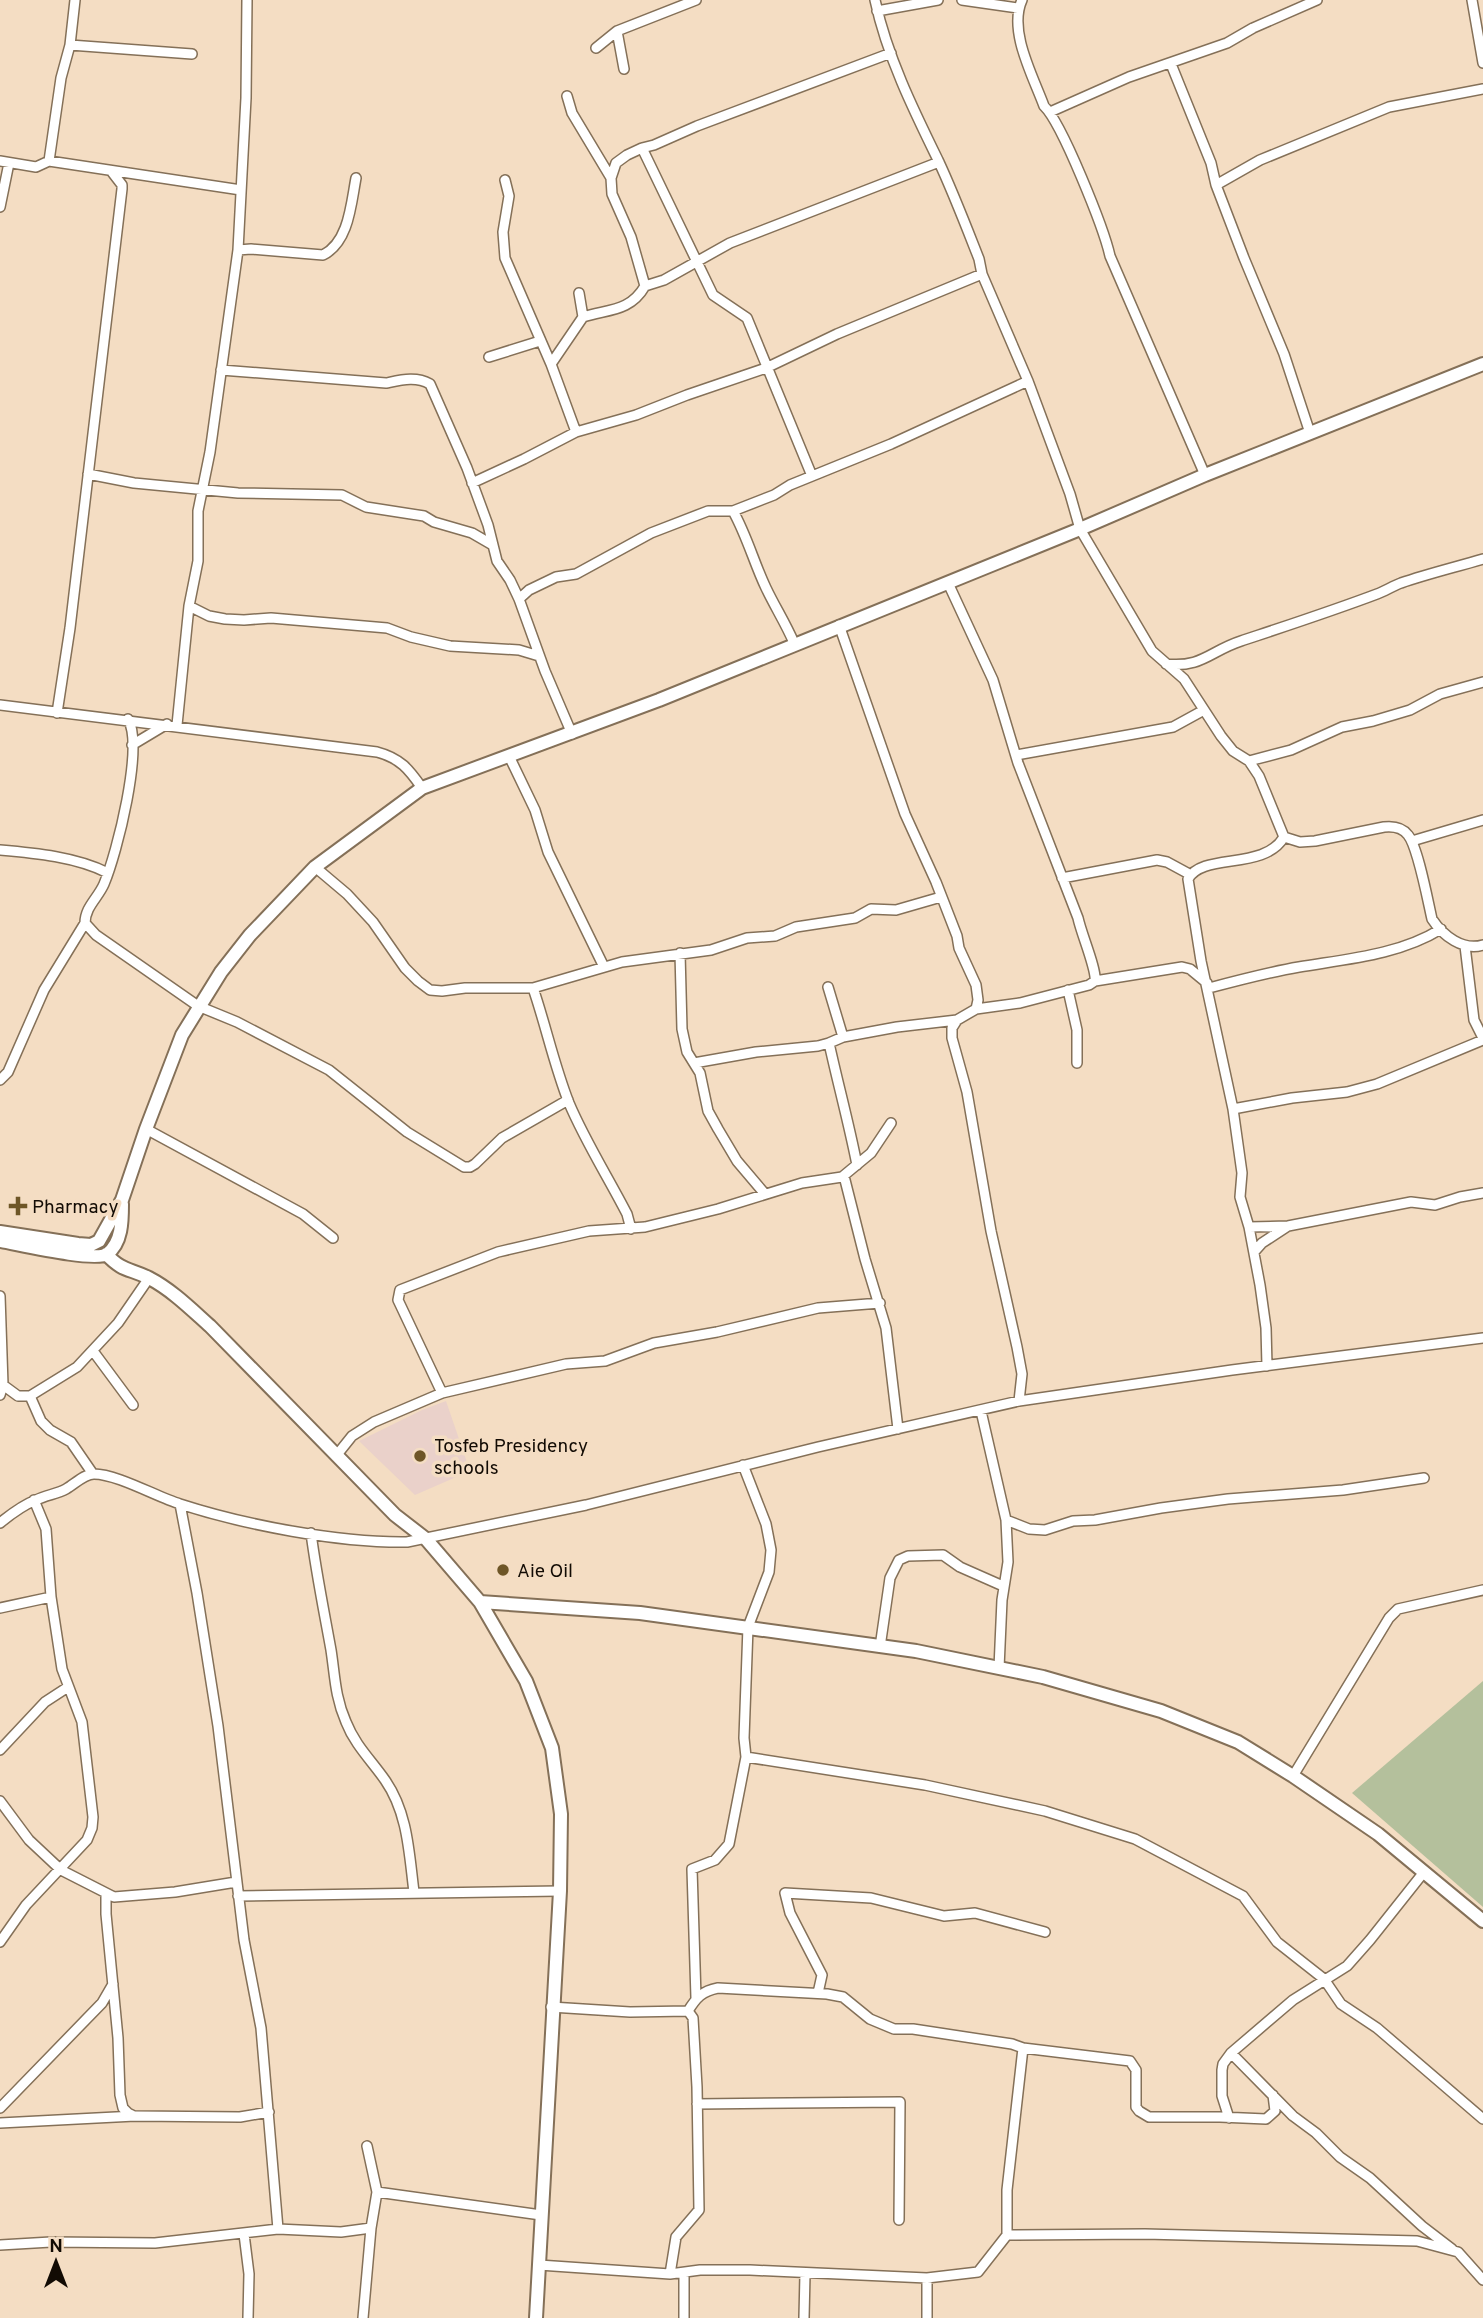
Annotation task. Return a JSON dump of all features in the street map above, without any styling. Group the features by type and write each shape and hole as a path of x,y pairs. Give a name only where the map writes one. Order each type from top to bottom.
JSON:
{"street":[{"path":"49,161 61,78 70,45 75,0"},
{"path":"172,724 198,561 201,489 210,452 238,250 246,98 247,0"},
{"path":"596,48 617,31 696,0"},
{"path":"875,0 891,53 939,162 979,259 982,274 1028,381 1070,494 1080,529 1152,651 1184,679 1233,751 1249,761 1265,787 1284,837"},
{"path":"877,11 938,0"},
{"path":"962,0 1020,4 1017,31 1044,106 1051,112 1070,152 1107,239 1115,268 1205,475"},
{"path":"1051,112 1129,77 1227,43 1253,27 1317,0"},
{"path":"1472,0 1479,14 1483,63"},
{"path":"617,31 624,69"},
{"path":"70,45 192,54"},
{"path":"645,286 631,237 612,194 611,178 617,163 642,148 891,53"},
{"path":"1171,64 1284,354 1310,433"},
{"path":"1216,185 1260,160 1389,107 1483,89"},
{"path":"567,96 572,113 611,178"},
{"path":"642,148 713,295 747,318 812,476"},
{"path":"0,207 4,162 36,167 49,161 241,190"},
{"path":"583,317 596,312 612,312 628,304 639,296 645,286 664,280 730,243 939,162"},
{"path":"57,713 70,628 122,189 112,172"},
{"path":"238,250 251,248 323,255 334,250 351,210 356,178"},
{"path":"505,180 509,196 503,232 505,258 551,364 576,432"},
{"path":"472,483 576,432 636,415 766,368 837,334 982,274"},
{"path":"551,364 583,317 579,293"},
{"path":"489,357 540,341"},
{"path":"0,1232 91,1245 99,1241 122,1200 146,1129 183,1035 198,1006 221,972 250,935 315,867 422,788 572,734 1080,529 1205,475 1483,365"},
{"path":"221,370 386,383 413,379 430,384 488,525 496,561 510,580 519,599 539,656 572,734"},
{"path":"519,599 529,590 556,578 576,574 651,533 708,511 733,511 774,495 1028,381"},
{"path":"88,474 134,483 257,494 342,495 366,507 424,516 434,522 472,533 492,544"},
{"path":"733,511 750,545 766,588 794,643"},
{"path":"1164,663 1177,665 1199,662 1237,642 1295,625 1399,583 1483,559"},
{"path":"948,583 993,680 1016,755 1096,973 1095,981"},
{"path":"189,606 209,616 226,619 244,621 262,617 387,628 450,646 519,650 539,656"},
{"path":"839,625 880,738 882,753 976,985 976,1009"},
{"path":"1249,761 1291,750 1342,727 1410,710 1440,694 1483,682"},
{"path":"0,705 172,724 392,756 406,765 422,788"},
{"path":"1016,755 1173,727 1204,710"},
{"path":"0,1080 8,1072 44,990 85,923 86,912 108,873 119,840 129,785 134,733 128,719"},
{"path":"132,744 172,724"},
{"path":"509,756 535,810 548,852 604,967"},
{"path":"1412,841 1483,820"},
{"path":"1284,837 1300,842 1390,826 1403,830 1412,841 1432,919 1465,946 1483,945"},
{"path":"1267,1366 1266,1328 1254,1252 1240,1197 1242,1173 1233,1109 1188,888 1191,875 1199,867 1233,862 1265,853 1275,848 1284,837"},
{"path":"0,850 72,861 108,873"},
{"path":"1062,878 1157,860 1167,862 1191,875"},
{"path":"315,867 347,894 391,944 405,968 430,990 533,988 622,962 711,950 747,938 775,936 796,927 855,918 871,909 896,910 941,897"},
{"path":"85,923 96,935 198,1006 237,1022 329,1070 407,1132 464,1167 475,1164 502,1138 568,1100"},
{"path":"1208,985 1361,957 1417,943 1441,929"},
{"path":"1233,1109 1367,1087 1483,1039 1474,1020 1465,946"},
{"path":"680,953 682,1029 687,1052 700,1073 708,1111 737,1161 765,1194"},
{"path":"1194,972 1201,961"},
{"path":"694,1063 756,1052 829,1044 842,1037 957,1020 976,1009 1020,1003 1089,985 1095,981 1173,968 1189,969 1208,985"},
{"path":"828,987 842,1037"},
{"path":"533,988 568,1100 627,1214 631,1229"},
{"path":"1068,990 1077,1030 1077,1063"},
{"path":"957,1020 952,1028 952,1038 967,1092 991,1231 1022,1374 1019,1401"},
{"path":"829,1044 857,1165"},
{"path":"442,1393 398,1300 400,1290 498,1252 589,1231 631,1229 718,1209 802,1183 844,1176 871,1153 891,1123"},
{"path":"146,1129 303,1214 333,1238"},
{"path":"844,1176 869,1272 880,1303 891,1365 898,1429"},
{"path":"1249,1227 1288,1226 1410,1202 1434,1205 1483,1193"},
{"path":"0,1241 85,1257 106,1254 118,1238 122,1200"},
{"path":"1254,1252 1262,1243 1288,1226"},
{"path":"106,1254 120,1268 149,1278 180,1298 211,1326 396,1515 426,1539 480,1602 526,1681 552,1748 561,1814 560,1891 551,2007 536,2318"},
{"path":"0,1296 1,1390 18,1396 30,1396 77,1367 118,1323 149,1278"},
{"path":"336,1456 352,1436 374,1422 442,1393 566,1364 604,1361 654,1343 695,1337 818,1308 880,1303"},
{"path":"0,1523 34,1500 65,1489 93,1474 180,1504 311,1534 389,1542 426,1539 586,1505 743,1465 1019,1401 1483,1338"},
{"path":"93,1351 132,1405"},
{"path":"30,1396 41,1421 50,1430 71,1442 93,1474"},
{"path":"981,1411 1006,1520 1008,1562 1003,1586 999,1668"},
{"path":"696,1998 692,1869 715,1860 729,1844 747,1757 744,1738 748,1627 769,1572 771,1550 766,1524 743,1465"},
{"path":"1006,1520 1029,1529 1045,1530 1073,1521 1095,1520 1161,1508 1228,1499 1343,1490 1424,1478"},
{"path":"0,1942 26,1905 87,1840 93,1817 82,1722 62,1669 51,1597 46,1529 34,1500"},
{"path":"180,1504 218,1726 236,1882 261,2028 278,2230"},
{"path":"311,1534 333,1661 336,1695 354,1739 385,1780 401,1814 409,1844 414,1892"},
{"path":"880,1647 890,1578 899,1560 908,1556 943,1555 960,1567 1003,1586"},
{"path":"1293,1776 1389,1618 1398,1609 1483,1590"},
{"path":"0,1608 51,1597"},
{"path":"480,1602 640,1613 916,1651 1043,1677 1108,1696 1206,1728 1238,1742 1378,1834 1483,1921"},
{"path":"0,1750 45,1702 68,1687"},
{"path":"747,1757 939,1787 1045,1811 1135,1839 1243,1895 1277,1942 1324,1979 1341,2004 1377,2028 1483,2119"},
{"path":"0,1801 29,1840 61,1870 114,1897 236,1882"},
{"path":"1229,2118 1222,2096 1222,2070 1231,2053 1293,2000 1347,1966 1424,1872"},
{"path":"238,1895 560,1891"},
{"path":"818,1993 822,1975 790,1913 785,1893 872,1898 944,1916 975,1913 1045,1932"},
{"path":"106,1894 120,2095 123,2108 135,2116"},
{"path":"0,2108 102,2003 113,1982"},
{"path":"688,2011 696,1998 707,1990 818,1993 843,1997 870,2019 894,2029 970,2037 1023,2048 1130,2061 1136,2070 1136,2106 1149,2117 1266,2119 1275,2111 1273,2095"},
{"path":"551,2007 630,2012 688,2011"},
{"path":"670,2274 677,2237 699,2210 693,2018 688,2011"},
{"path":"538,2264 670,2274 700,2270 750,2270 927,2278 978,2272 1007,2235 1007,2190 1023,2048"},
{"path":"1231,2053 1293,2116 1317,2133 1340,2157 1370,2178 1424,2228 1454,2251"},
{"path":"697,2104 900,2102 899,2220"},
{"path":"0,2123 135,2116 240,2117 270,2112"},
{"path":"363,2318 377,2192 367,2147"},
{"path":"377,2192 541,2215"},
{"path":"0,2245 51,2242 155,2243 278,2230 341,2232 371,2228"},
{"path":"1417,2241 1424,2228"},
{"path":"244,2234 249,2274 248,2318"},
{"path":"1007,2235 1145,2234 1417,2241 1458,2252 1483,2280"},
{"path":"684,2273 684,2318"},
{"path":"804,2318 805,2274"},
{"path":"927,2278 927,2318"}],"shaded area":[{"name":"Tosfeb Presidency schools","path":"446,1401 470,1471 415,1495 359,1441"}],"green space":[{"path":"1483,1681 1483,1907 1352,1793"}],"place":[{"name":"Pharmacy","path":"18,1206"},
{"name":"Tosfeb Presidency schools","path":"420,1456"},
{"name":"Aie Oil","path":"503,1570"}]}
